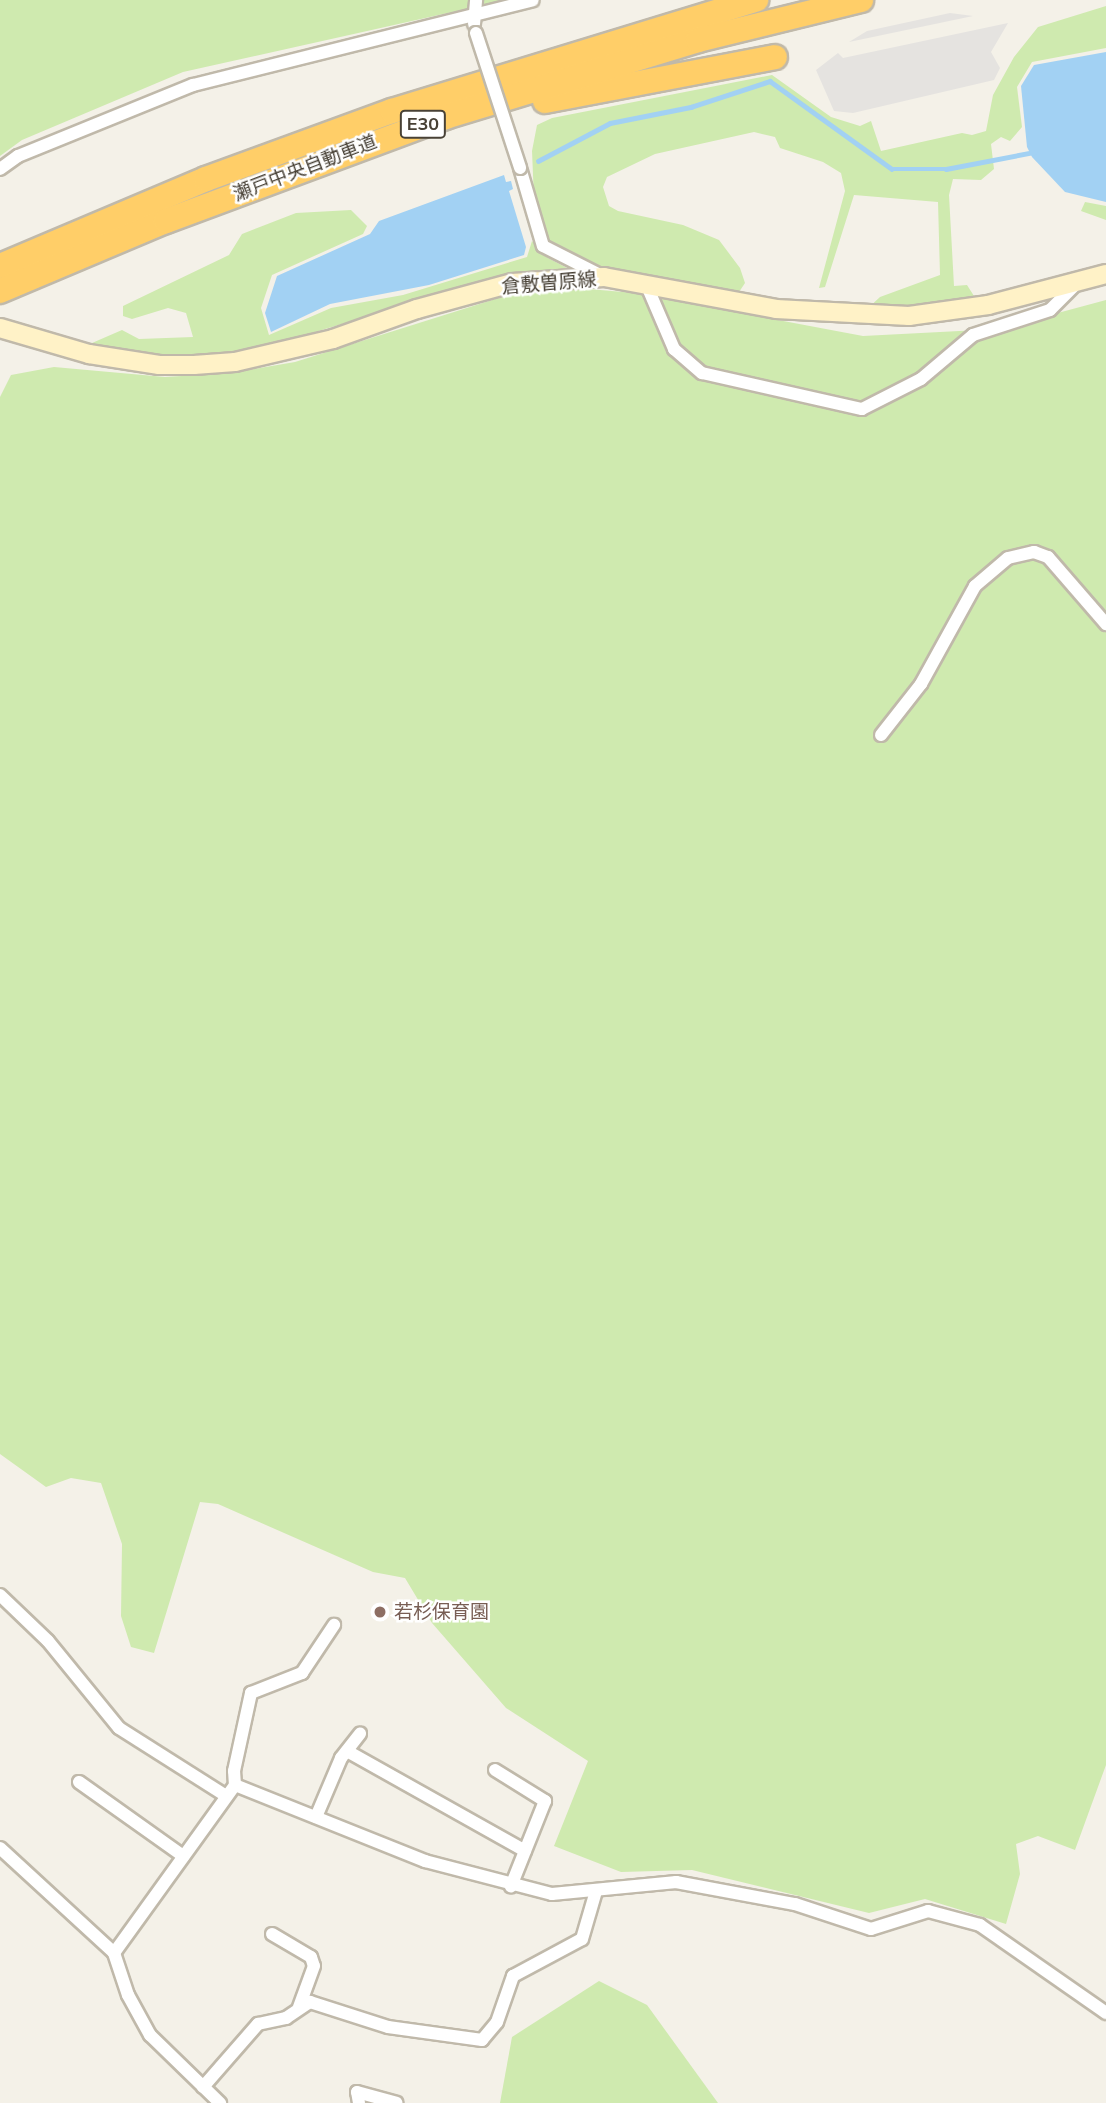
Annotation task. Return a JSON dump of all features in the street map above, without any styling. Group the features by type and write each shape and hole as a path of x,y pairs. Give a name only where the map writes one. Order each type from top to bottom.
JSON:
{"highway":[{"name":"瀬戸中央自動車道","path":"0,266 206,179 392,111 756,0"},
{"name":"瀬戸中央自動車道","path":"0,290 166,220 445,117 698,40 861,0"},
{"path":"445,117 489,114 619,83 775,57"}],"street":[{"path":"476,0 472,19 543,246 604,277"},
{"path":"0,169 18,156 192,85 472,19 533,0"},
{"name":"倉敷曽原線","path":"0,328 50,343 159,365 235,362 333,340 417,309 512,283 604,277 776,309 869,317 964,309 1106,274"},
{"path":"647,286 674,349 702,373 862,409 921,379 973,335 1050,310 1079,281"},
{"path":"880,735 921,684 975,586 1009,558 1034,552 1048,557 1106,624"},
{"path":"0,1595 48,1641 120,1728 226,1796"},
{"path":"114,1953 235,1785 234,1771 251,1693 302,1673 334,1625"},
{"path":"316,1817 347,1751 360,1734"},
{"path":"347,1751 525,1851"},
{"path":"495,1770 545,1801 512,1886"},
{"path":"79,1782 183,1856"},
{"path":"235,1785 425,1861 512,1886 552,1894 676,1882 722,1887 795,1904 871,1929 928,1911 996,1933 1106,2013"},
{"path":"0,1848 114,1953 128,1995 150,2035 220,2103"},
{"path":"203,2087 258,2024 286,2018 299,2007 318,2001 388,2027 482,2040 497,2022 513,1976 582,1939 596,1891"},
{"path":"272,1934 311,1956 314,1977 299,2007"},
{"path":"359,2103 358,2092 397,2103"}],"green space":[{"path":"0,0 506,0 183,72 22,140 0,156"},
{"path":"1106,6 1106,48 1032,62 1017,87 1022,127 1010,141 1001,137 991,144 994,169 981,180 953,179 949,195 954,286 967,285 974,296 943,303 867,309 880,297 940,275 938,202 854,195 825,287 819,288 845,191 841,173 823,162 780,148 775,137 754,132 655,154 607,177 603,187 609,206 618,211 683,225 719,240 740,268 745,283 739,292 733,295 611,271 559,250 547,239 534,199 532,151 537,125 552,118 772,75 831,117 860,126 871,121 881,151 962,133 972,135 986,131 993,95 1014,57 1038,27"},
{"path":"1085,202 1106,206 1106,220 1081,211"},
{"path":"351,210 367,226 363,234 272,275 261,308 269,335 331,308 403,295 527,257 532,241 548,258 569,269 567,274 499,277 238,355 145,356 92,343 122,330 139,339 193,337 186,313 168,308 132,319 123,316 123,306 229,255 242,234 296,213"},
{"path":"577,288 635,293 863,336 998,329 1106,300 1106,1765 1075,1850 1038,1836 1016,1844 1020,1874 1006,1924 925,1899 869,1913 692,1870 621,1872 554,1846 588,1761 506,1708 432,1623 405,1578 373,1572 218,1504 200,1502 154,1653 131,1647 121,1616 122,1544 101,1483 71,1478 46,1487 0,1454 0,397 11,375 54,367 165,377 231,373 295,362 508,295"},
{"path":"599,1981 647,2005 718,2103 500,2103 512,2037"}],"shaded area":[{"path":"950,13 973,16 849,42 867,31"},
{"path":"1008,23 991,52 1000,68 994,80 853,113 834,111 816,70 838,53 843,58"}],"water":[{"path":"1106,52 1106,202 1065,192 1032,157 1027,147 1021,86 1034,65"},
{"path":"504,175 506,182 511,181 513,189 509,191 526,247 524,255 429,285 330,304 271,332 265,313 277,276 370,234 379,221"}],"waterway":[{"path":"538,161 610,123 691,107 770,81 892,169 946,169 1034,152"}],"place":[{"name":"若杉保育園","path":"380,1612"}]}
